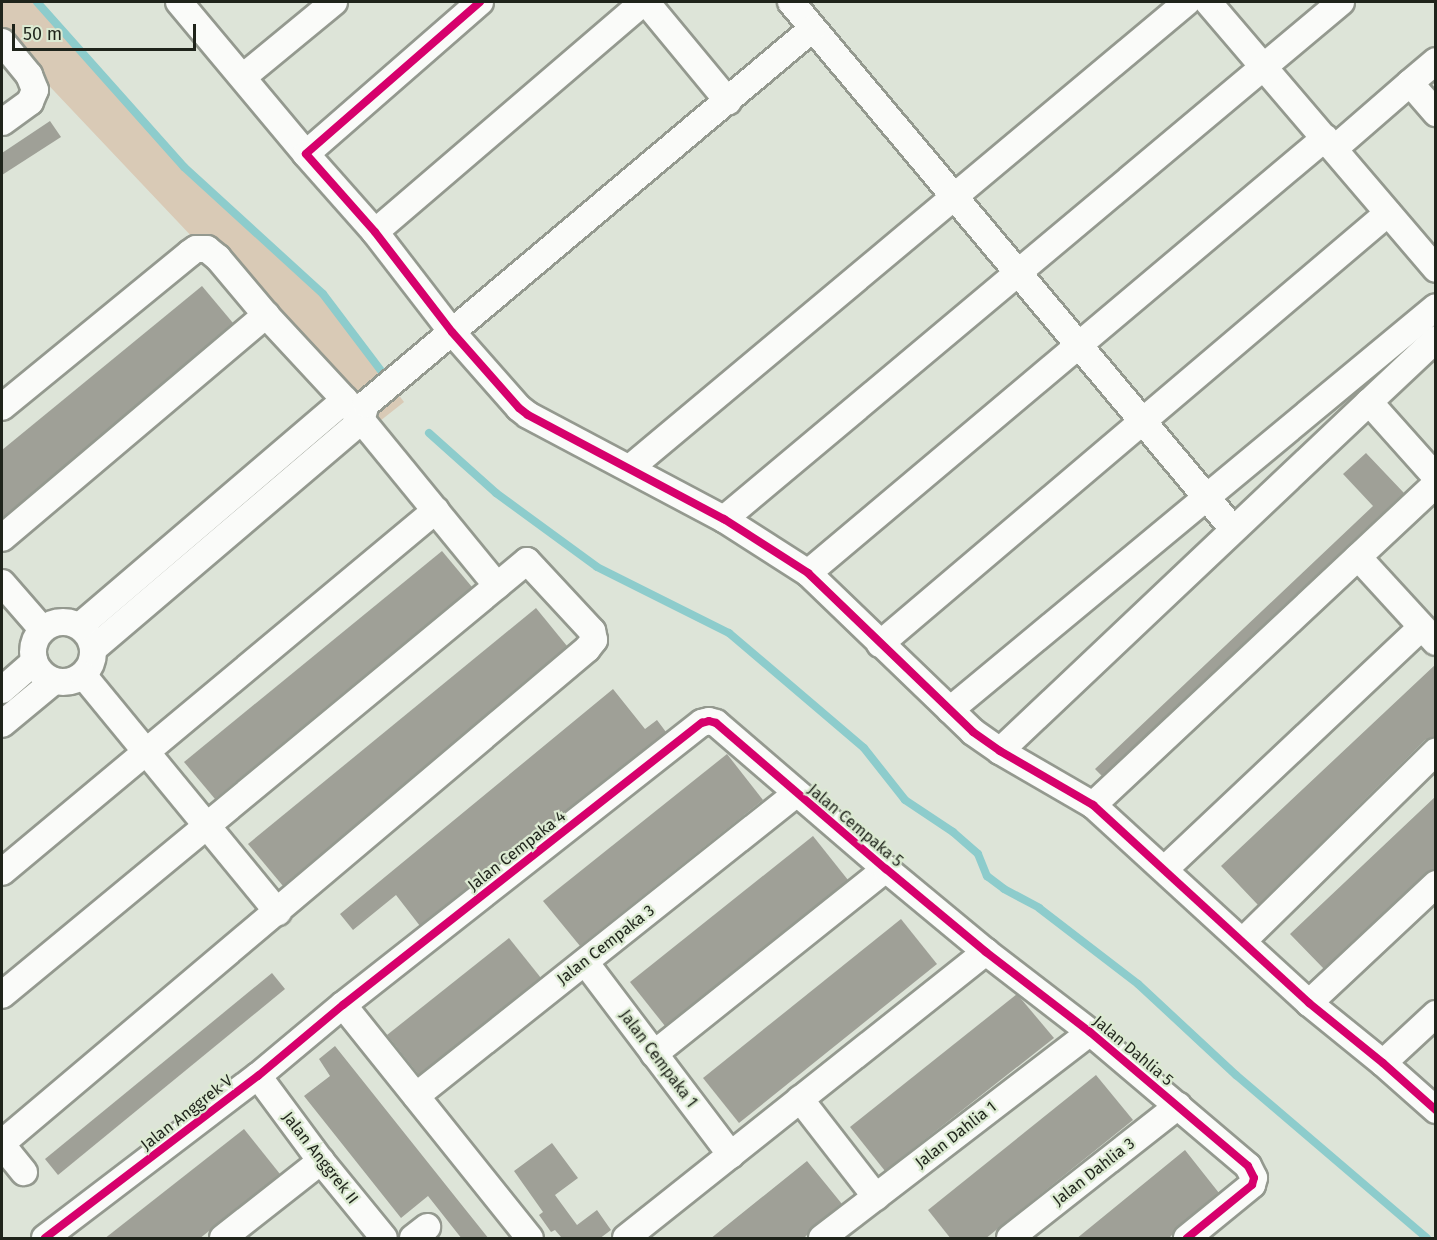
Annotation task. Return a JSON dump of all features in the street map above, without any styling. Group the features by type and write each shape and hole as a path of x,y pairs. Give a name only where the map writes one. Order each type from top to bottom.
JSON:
{"street":[{"path":"181,2 306,154 375,232 452,332 519,408 724,519 808,573 973,732 1000,751 1093,805 1244,940 1309,1003 1436,1110"},
{"path":"243,77 334,2"},
{"path":"306,154 480,2"},
{"path":"375,232 644,2 728,101"},
{"path":"791,2 1233,529"},
{"path":"630,468 1187,2"},
{"path":"1208,2 1436,269"},
{"path":"724,519 1017,271 1341,2"},
{"path":"80,626 452,332 812,29"},
{"path":"2,42 28,75 35,90 30,102 2,122"},
{"path":"808,573 1078,344 1436,61"},
{"path":"1410,83 1436,113"},
{"path":"880,644 1388,213"},
{"path":"2,406 196,249 207,249 213,252 266,315 357,408 497,586"},
{"path":"950,710 1436,307"},
{"path":"2,538 266,315"},
{"path":"1000,751 1436,339"},
{"path":"1369,402 1436,477"},
{"path":"93,649 357,408"},
{"path":"1093,805 1436,484"},
{"path":"2,872 144,751 436,510"},
{"path":"1165,869 1428,635 1358,557"},
{"path":"2,995 527,561 592,631 594,640 278,912 2,1144 24,1172"},
{"path":"2,583 42,629"},
{"path":"55,622 70,622 80,626 89,635 93,649 92,660 83,675 69,681 54,681 42,674 34,662 34,643 42,629 55,622"},
{"path":"2,690 34,662"},
{"path":"83,675 278,912"},
{"path":"2,724 54,681"},
{"name":"Jalan Cempaka 5","path":"709,721 716,723 796,794 986,952"},
{"name":"Jalan Cempaka 4","path":"343,1005 709,721"},
{"path":"1244,940 1436,751"},
{"name":"Jalan Cempaka 3","path":"416,1095 796,794"},
{"path":"654,1053 886,869"},
{"path":"1309,1003 1436,884"},
{"path":"626,1239 986,952"},
{"name":"Jalan Dahlia 5","path":"986,952 1089,1032 1243,1160 1254,1178 1247,1190 1187,1239"},
{"name":"Jalan Cempaka 1","path":"585,962 731,1155"},
{"path":"343,1005 530,1239"},
{"name":"Jalan Anggrek V","path":"45,1239 258,1076 343,1005"},
{"path":"1383,1063 1436,1014"},
{"name":"Jalan Dahlia 1","path":"822,1239 1089,1032"},
{"name":"Jalan Anggrek II","path":"258,1076 321,1161 384,1239"},
{"path":"800,1100 876,1197"},
{"name":"Jalan Dahlia 3","path":"1010,1239 1178,1106"},
{"path":"223,1239 321,1161"}],"shaded area":[{"path":"2,2 37,2 184,167 323,294 404,402 380,421 266,315 2,36"}],"building":[{"path":"50,121 61,137 2,175 2,153"},
{"path":"202,286 233,323 2,519 2,450"},
{"path":"1366,453 1404,493 1102,776 1095,769 1373,506 1343,474"},
{"path":"442,551 472,587 215,799 184,762"},
{"path":"536,608 567,646 283,886 248,844"},
{"path":"1436,664 1436,736 1425,740 1258,905 1221,866"},
{"path":"613,689 645,729 657,720 666,732 420,926 396,895 353,930 340,914"},
{"path":"727,754 763,800 580,946 543,901"},
{"path":"1436,796 1436,869 1426,873 1324,969 1290,934"},
{"path":"813,836 848,880 665,1026 630,982"},
{"path":"901,919 937,964 739,1123 703,1078"},
{"path":"509,938 541,978 419,1075 387,1035"},
{"path":"272,973 285,989 58,1175 45,1159"},
{"path":"1017,994 1054,1038 885,1171 850,1127"},
{"path":"335,1046 489,1239 462,1239 428,1196 401,1218 304,1096 330,1076 319,1059"},
{"path":"1096,1075 1133,1120 985,1239 951,1239 928,1210"},
{"path":"244,1129 280,1174 199,1239 104,1239"},
{"path":"552,1143 578,1178 555,1195 577,1225 597,1210 611,1230 599,1239 559,1239 561,1237 555,1230 551,1232 539,1215 543,1212 514,1171"},
{"path":"1185,1150 1219,1193 1178,1226 1168,1239 1076,1239"},
{"path":"807,1161 842,1204 813,1226 803,1239 710,1239"}],"waterway":[{"path":"37,2 184,167 323,294 388,380"},
{"path":"429,433 496,493 597,567 729,633 864,748 905,800 953,832 978,854 987,876 1004,889 1039,908 1138,984 1236,1075 1427,1238"}],"cycle path":[{"path":"480,2 306,154 375,232 452,332 519,408 528,415 724,519 808,573 973,732 1000,751 1093,805 1309,1003 1436,1110"},
{"path":"45,1238 258,1076 343,1005 702,723 709,721 716,723 886,869 986,952 1090,1032 1248,1166 1254,1178 1252,1185 1187,1238"}]}
